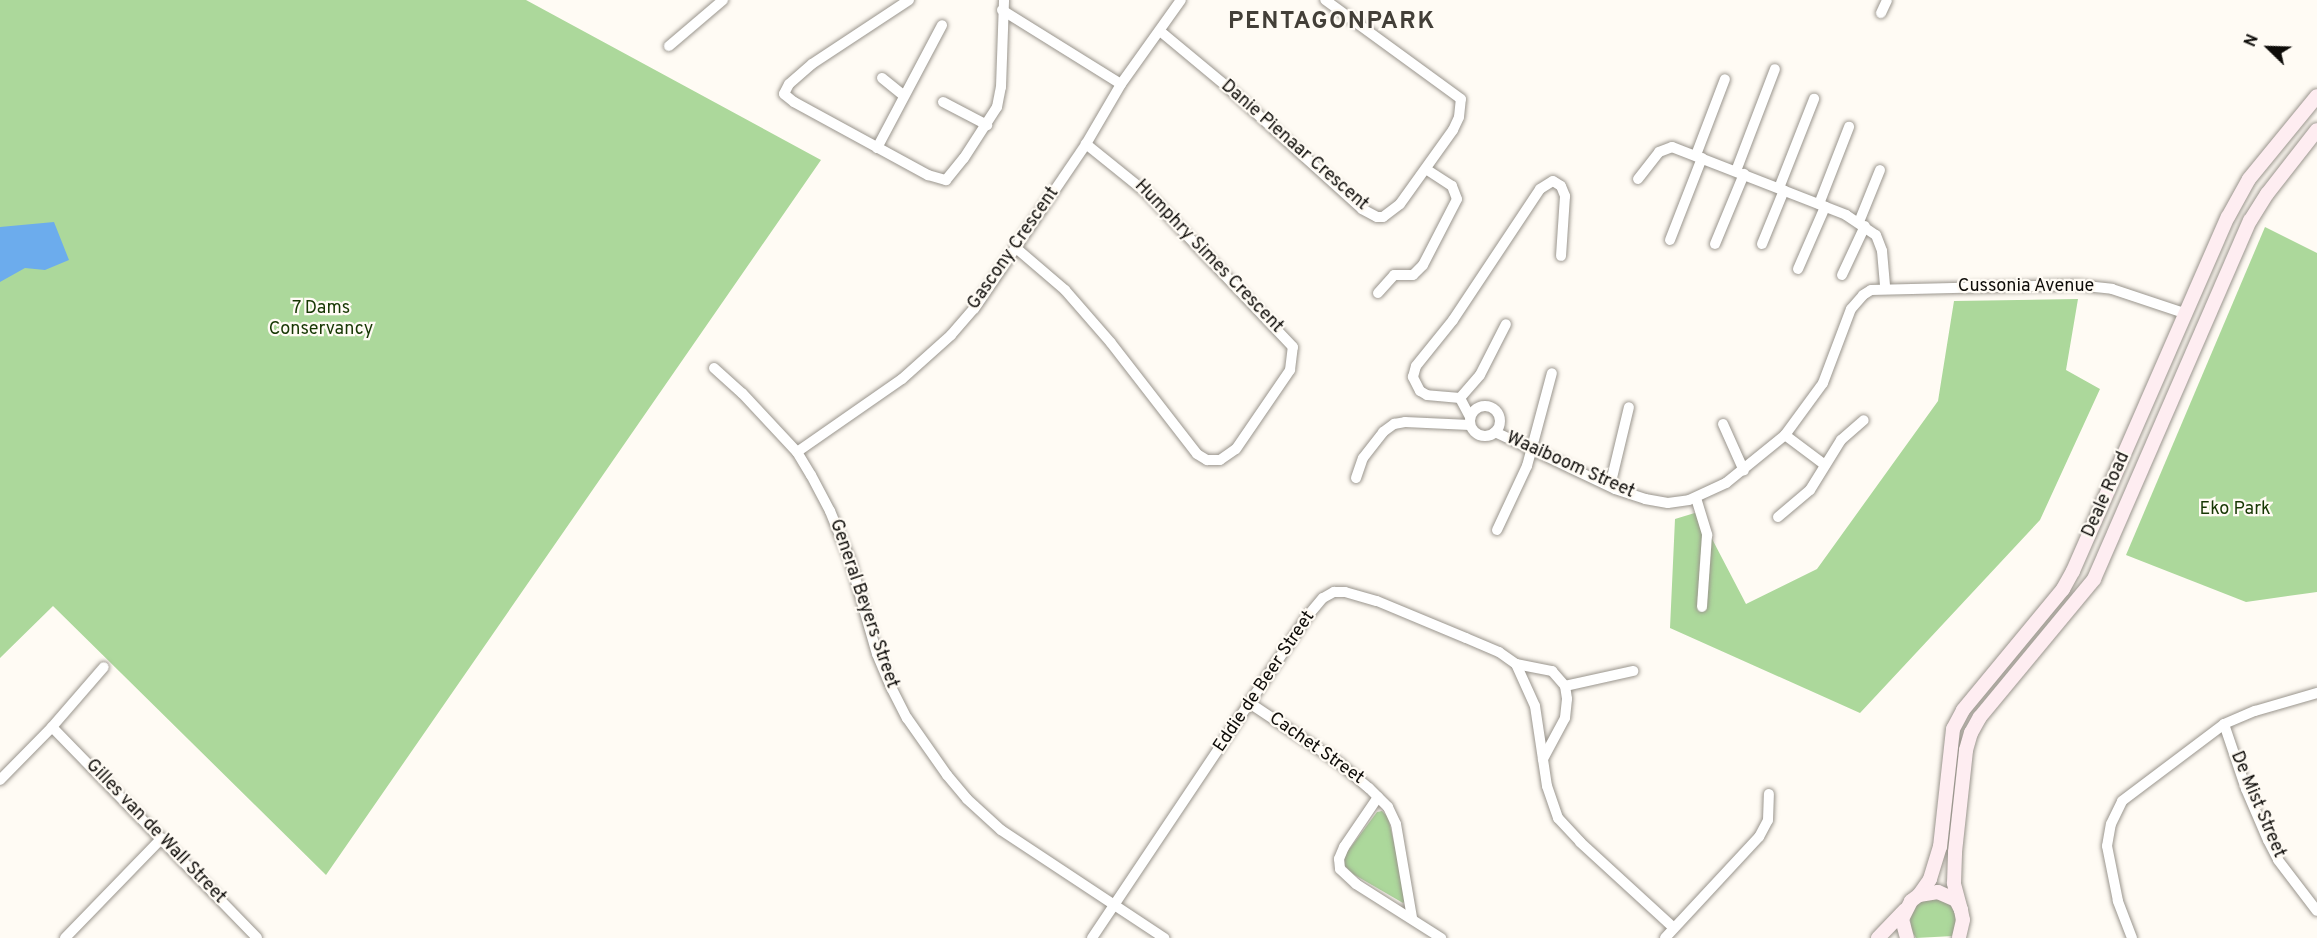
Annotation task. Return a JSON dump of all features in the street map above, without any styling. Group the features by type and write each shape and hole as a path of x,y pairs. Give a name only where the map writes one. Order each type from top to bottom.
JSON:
{"street":[{"path":"669,46 723,0"},
{"path":"909,0 812,64 784,91 785,96 927,175 946,180 987,125 1001,96 1003,5"},
{"name":"Gascony Crescent","path":"797,452 870,404 928,357 974,309 1086,144 1122,84 1181,0"},
{"name":"Danie Pienaar Crescent","path":"1160,31 1371,214 1383,217 1390,214 1426,170 1453,130 1459,117 1461,99 1325,0"},
{"path":"1881,12 1887,0"},
{"path":"1003,5 1122,84"},
{"path":"877,147 942,25"},
{"path":"1715,244 1775,69"},
{"path":"882,78 903,95"},
{"path":"1670,240 1725,79"},
{"path":"1762,244 1814,99"},
{"name":"Deale Road","path":"1905,910 1930,879 1940,847 1953,729 1963,710 2062,589 2073,571 2237,198 2249,179 2316,101"},
{"path":"943,102 987,125"},
{"path":"1798,269 1849,127"},
{"name":"Deale Road","path":"1971,938 1954,884 1955,852 1966,750 1971,733 1980,717 2094,579 2256,210 2317,130"},
{"name":"Humphry Simes Crescent","path":"1016,248 1054,279 1077,304 1197,454 1207,460 1220,460 1236,449 1290,370 1293,347 1148,194 1086,144"},
{"path":"1638,179 1665,148 1672,147 1822,206 1862,224 1876,235 1880,242 1885,289"},
{"path":"1378,292 1394,275 1413,275 1423,266 1457,199 1452,186 1426,170"},
{"path":"1842,275 1880,170"},
{"path":"1460,398 1427,395 1420,391 1413,376 1416,366 1453,320 1540,189 1553,181 1561,186 1564,196 1561,256"},
{"name":"Cussonia Avenue","path":"1863,295 1885,289 2076,285 2112,289 2187,314"},
{"path":"2187,314 2204,307 2219,294"},
{"name":"Waaiboom Street","path":"1495,432 1610,486 1646,499 1668,503 1696,498 1744,471 1785,435 1823,383 1851,309 1863,295"},
{"path":"2187,314 2201,324 2201,338"},
{"path":"1460,398 1480,375 1506,324"},
{"name":"General Beyers Street","path":"714,368 742,393 797,452 838,529 853,568 881,663 907,718 967,799 1001,830 1164,938"},
{"path":"1497,530 1527,466 1552,373"},
{"path":"1356,478 1364,458 1383,432 1394,424 1470,421 1460,398"},
{"name":"Waaiboom Street","path":"1479,407 1491,407 1499,416 1495,432 1483,436 1473,430 1470,421 1479,407"},
{"path":"1610,486 1629,407"},
{"path":"1778,517 1810,490 1841,440 1864,420"},
{"path":"1723,424 1744,471"},
{"path":"1785,435 1825,465"},
{"path":"2115,478 2136,487"},
{"path":"1696,498 1707,535 1702,607"},
{"name":"Eddie de Beer Street","path":"1092,938 1251,704 1306,618 1323,598 1334,592 1354,593 1499,652 1516,664"},
{"path":"1516,664 1552,671 1565,686 1567,699 1565,718 1543,759"},
{"path":"1516,664 1534,706 1552,804 1565,828 1674,928"},
{"path":"0,780 104,668"},
{"path":"1565,686 1633,670"},
{"path":"2132,938 2118,901 2107,846 2107,835 2117,809 2130,793 2224,724 2255,711 2317,693"},
{"name":"Cachet Street","path":"1251,704 1339,763 1388,807 1396,824 1412,918"},
{"name":"De Mist Street","path":"2224,724 2246,789 2268,840 2278,860 2317,911"},
{"name":"Gilles van de Wall Street","path":"52,726 257,938"},
{"path":"1665,938 1759,837 1768,820 1768,794"},
{"name":"Cachet Street","path":"1378,797 1344,847 1339,859 1340,869 1356,884 1441,938"},
{"path":"65,938 162,838"},
{"path":"1919,895 1938,892 1956,900 1962,915 1959,938"},
{"path":"1878,938 1905,910"},
{"path":"1905,910 1903,929 1907,938"}],"green space":[{"name":"7 Dams Conservancy","path":"0,0 526,0 821,160 326,875 53,606 0,658"},
{"name":"Eko Park","path":"2265,227 2317,253 2317,592 2246,602 2126,555"},
{"path":"2078,299 2066,370 2100,389 2040,520 1860,713 1670,628 1675,519 1698,512 1746,604 1817,569 1938,401 1954,301"},
{"path":"1382,811 1388,817 1407,899 1403,903 1353,874 1344,865 1345,855 1377,812"},
{"path":"1935,896 1953,903 1958,920 1953,936 1916,938 1911,930 1910,915 1919,901"}],"water":[{"path":"54,222 69,260 45,270 25,268 0,282 0,227"}],"district":[{"name":"PENTAGONPARK","path":"1332,23"}]}
